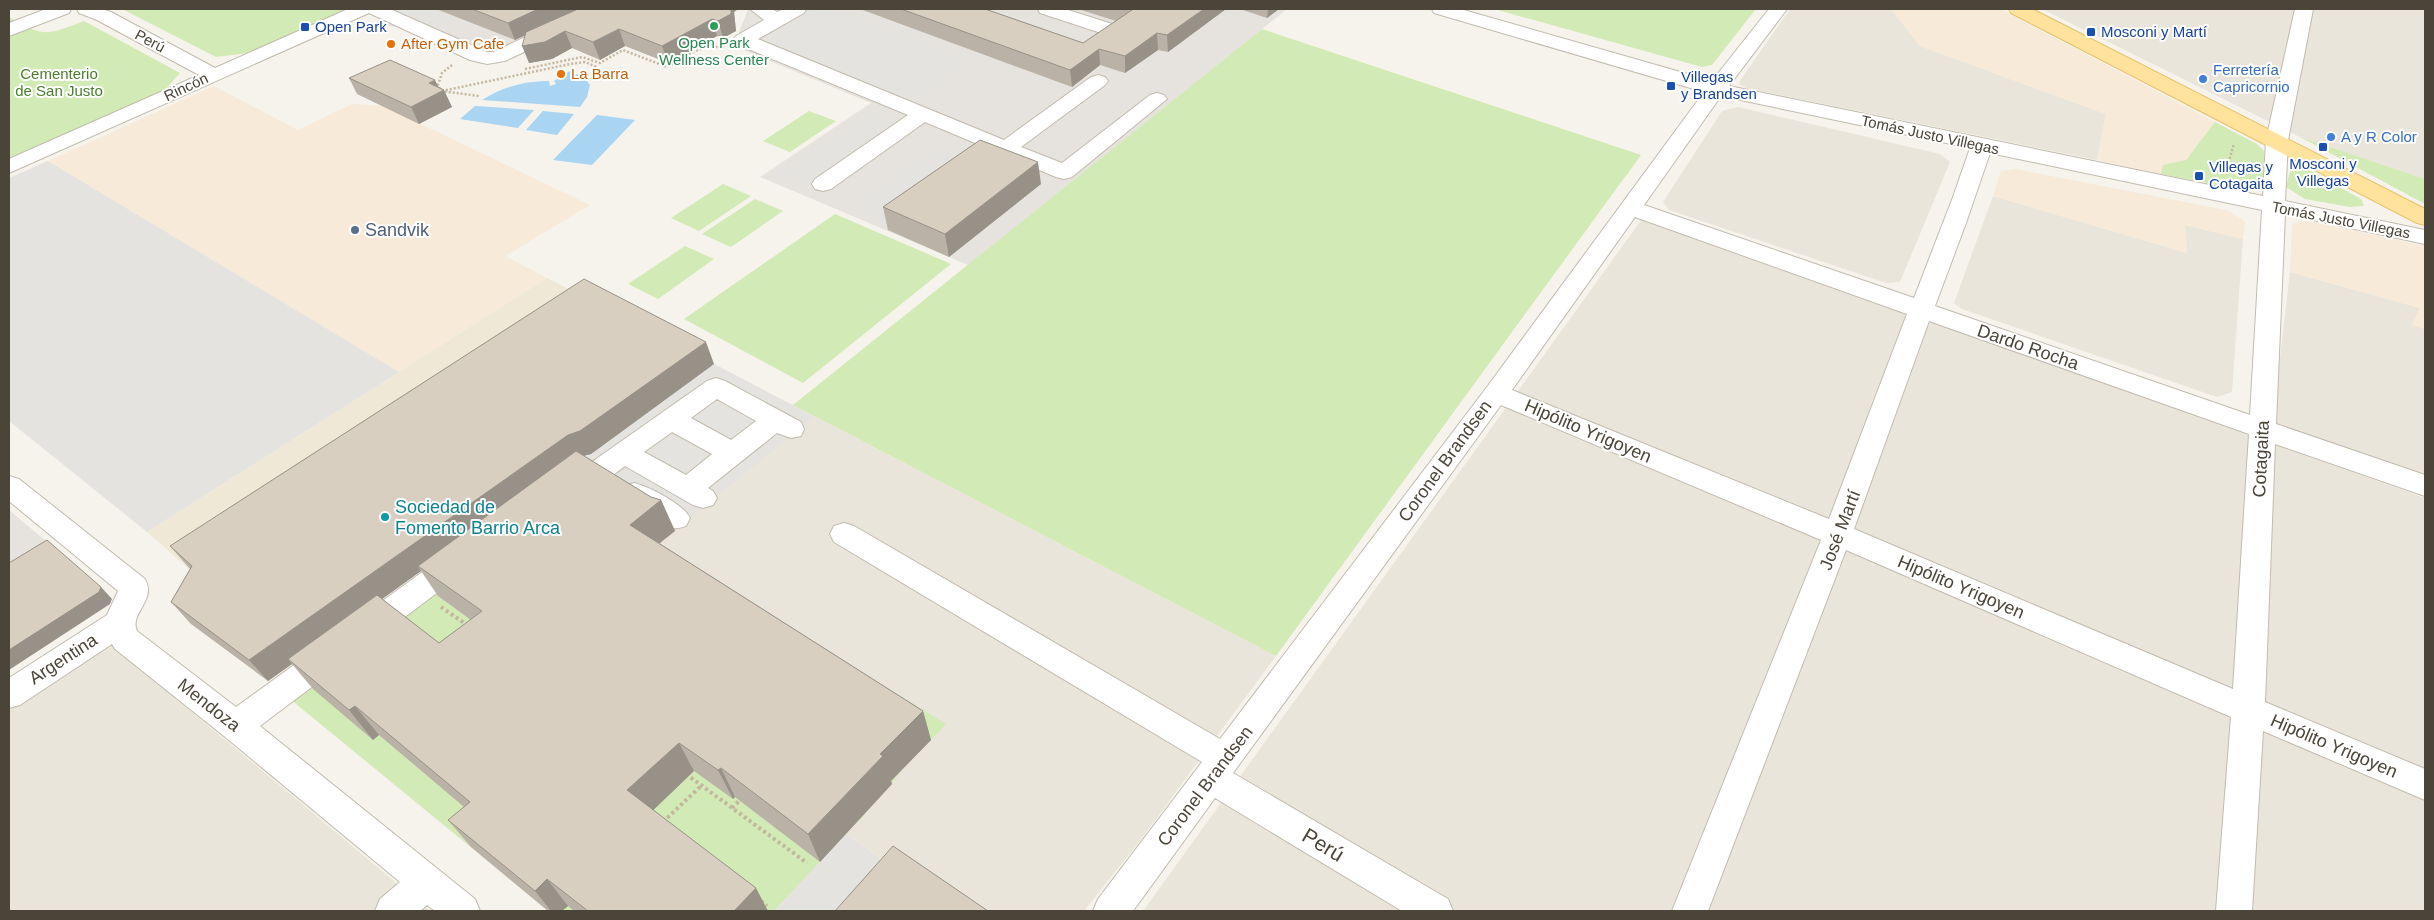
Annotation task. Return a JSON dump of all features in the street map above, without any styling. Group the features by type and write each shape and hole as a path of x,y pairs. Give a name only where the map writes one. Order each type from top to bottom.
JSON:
{"main road":[{"path":"2026,10 2425,218"}],"street":[{"path":"9,30 62,9"},
{"name":"Perú","path":"86,9 104,16 214,75"},
{"name":"Rincón","path":"9,167 363,9"},
{"path":"375,9 425,31 474,56 498,56 600,9"},
{"path":"758,9 776,20"},
{"path":"743,40 797,9"},
{"path":"1047,9 1105,28"},
{"name":"Tomás Justo Villegas","path":"1441,9 1716,89 1981,146 2425,237"},
{"name":"Coronel Brandsen","path":"1111,911 1496,393 1716,89 1778,9"},
{"name":"Cotagaita","path":"2234,911 2248,710 2276,140 2304,9"},
{"path":"339,19 357,25 401,21"},
{"path":"743,40 1064,172 1157,99"},
{"path":"969,159 999,146 1098,81"},
{"path":"823,184 922,115"},
{"name":"José Martí","path":"1690,911 1839,535 1921,309 1974,171 1981,146"},
{"name":"Dardo Rocha","path":"1630,208 2425,486"},
{"path":"624,453 696,493 732,453 783,424 716,387 624,453 587,474 676,518"},
{"name":"Hipólito Yrigoyen","path":"1496,393 1839,535 2425,785"},
{"path":"670,419 732,453"},
{"path":"9,486 134,587 134,596 118,624"},
{"name":"Perú","path":"844,534 1218,769 1435,911"},
{"path":"236,726 485,542"},
{"name":"Argentina","path":"9,695 118,624"},
{"name":"Mendoza","path":"118,624 120,632 126,640 236,726 462,911"},
{"path":"393,911 427,882"}],"path":[{"path":"518,70 582,57 600,63 623,50 667,67 704,48 716,45 728,50 743,40"},
{"path":"441,91 438,85 442,73 474,56 503,74 509,72"},
{"path":"441,91 570,64 585,62 597,67"},
{"path":"441,91 479,96"},
{"path":"2223,177 2234,142"},
{"path":"418,591 474,630"},
{"path":"679,769 807,863"},
{"path":"669,830 661,824 702,785"},
{"path":"732,808 746,794"},
{"path":"760,900 767,906"}],"shaded area":[{"path":"389,9 436,9 456,17 425,31 374,24 397,13"},
{"path":"586,9 493,55 434,27 455,16"},
{"path":"748,9 1287,9 968,265 760,177 871,103 734,46"},
{"path":"816,9 836,9 976,61 914,102 760,40"},
{"path":"1790,9 1891,9 1920,46 2106,114 2097,160 1746,88 1739,84"},
{"path":"1891,9 2000,9 2215,122 2186,160 2163,165 2161,174 2097,160 2106,114 1920,46"},
{"path":"2042,9 2425,9 2425,179 2300,137"},
{"name":"Sandvik","path":"214,86 298,130 352,104 383,106 590,205 505,256 547,278 399,372 48,161"},
{"path":"1738,107 1940,154 1950,162 1900,282 1886,283 1669,210 1663,202 1722,111"},
{"path":"869,112 913,130 822,194 775,174"},
{"path":"932,147 975,165 895,224 850,207"},
{"path":"48,161 399,372 147,532 9,421 9,178"},
{"path":"2015,169 2226,210 2245,221 2243,239 2185,225 2187,253 1993,196 2001,171"},
{"path":"1993,196 2187,253 2185,225 2243,239 2232,392 2217,397 1962,309 1954,303"},
{"path":"1642,219 2425,498 2425,911 1143,911"},
{"path":"2307,221 2425,246 2425,329 2412,325 2420,308 2290,272 2292,224"},
{"path":"2290,272 2420,308 2412,325 2425,329 2425,478 2301,438 2277,426 2273,419"},
{"path":"547,278 594,302 189,569 147,532"},
{"path":"714,364 1276,656 1139,842 1084,911 957,911 846,834 774,911 548,911 273,685"},
{"path":"714,364 815,417 676,529 574,466"},
{"path":"9,510 59,552 9,583"},
{"path":"101,645 113,646 430,911 9,911 9,701 90,648"},
{"path":"846,834 903,874 870,911 774,911"}],"green space":[{"path":"122,9 351,9 249,53 216,57"},
{"path":"1494,9 1756,9 1712,65 1702,67"},
{"name":"Cementerio de San Justo","path":"9,17 30,28 46,32 62,29 84,21 180,73 164,91 9,159"},
{"path":"1262,29 1641,155 1276,656 793,405"},
{"path":"809,111 836,121 790,152 763,141"},
{"path":"2215,122 2257,144 2264,151 2265,187 2243,190 2161,174 2163,165 2186,160"},
{"path":"2300,137 2425,179 2425,204"},
{"path":"2291,168 2311,171 2361,199 2364,206 2350,207 2305,199 2286,187"},
{"path":"723,184 751,196 699,231 671,218"},
{"path":"755,199 783,211 731,247 702,234"},
{"path":"835,214 951,264 803,383 684,319"},
{"path":"685,246 714,259 658,299 628,284"},
{"path":"574,466 656,546 946,724 931,740 849,685 817,715 900,772 892,784 814,733 787,760 866,814 854,825 779,770 744,803 820,862 774,911 562,911 609,865 527,799 471,847 273,685","holes":["431,591 548,627 517,652","308,684 528,781 480,821 379,735 373,739"]}],"water":[{"path":"570,71 585,78 590,85 587,97 580,107 482,100 506,88 531,82 549,81 550,86 556,84 554,81"},
{"path":"475,106 534,110 518,128 460,119"},
{"path":"543,111 574,114 557,135 526,130"},
{"path":"597,115 635,120 592,165 553,160"}],"building":[{"path":"472,9 538,9 508,23"},
{"path":"578,9 731,9 731,14 718,21 712,19 662,46 619,29 593,42 565,31 545,42 522,46 526,32"},
{"path":"901,9 985,9 1083,43 1132,10 1128,9 1204,9 1167,35 1157,33 1125,56 1099,49 1070,70"},
{"path":"390,60 435,80 429,83 444,90 411,107 349,78"},
{"path":"980,140 1038,162 945,234 883,207"},
{"name":"Sociedad de Fomento Barrio Arca","path":"584,279 706,342 580,431 568,435 249,660 171,602 192,566 170,546"},
{"path":"576,451 651,497 661,500 630,525 923,711 880,754 883,756 808,834 721,768 718,770 679,743 627,790 756,888 734,911 588,911 547,879 535,891 448,820 470,802 355,706 349,710 288,659 377,595 439,643 482,611 418,566"},
{"path":"47,540 101,587 99,592 9,650 9,563"},
{"path":"893,846 988,911 835,911"}],"place":[{"name":"Open Park Wellness Center","path":"714,26"},
{"name":"Open Park","path":"305,27"},
{"name":"Mosconi y Martí","path":"2091,32"},
{"name":"After Gym Cafe","path":"391,44"},
{"name":"La Barra","path":"561,74"},
{"name":"Ferretería Capricornio","path":"2203,79"},
{"name":"Villegas y Brandsen","path":"1671,86"},
{"name":"A y R Color","path":"2331,137"},
{"name":"Mosconi y Villegas","path":"2323,147"},
{"name":"Villegas y Cotagaita","path":"2199,176"},
{"name":"Sandvik","path":"355,230"},
{"name":"Sociedad de Fomento Barrio Arca","path":"385,517"}]}
